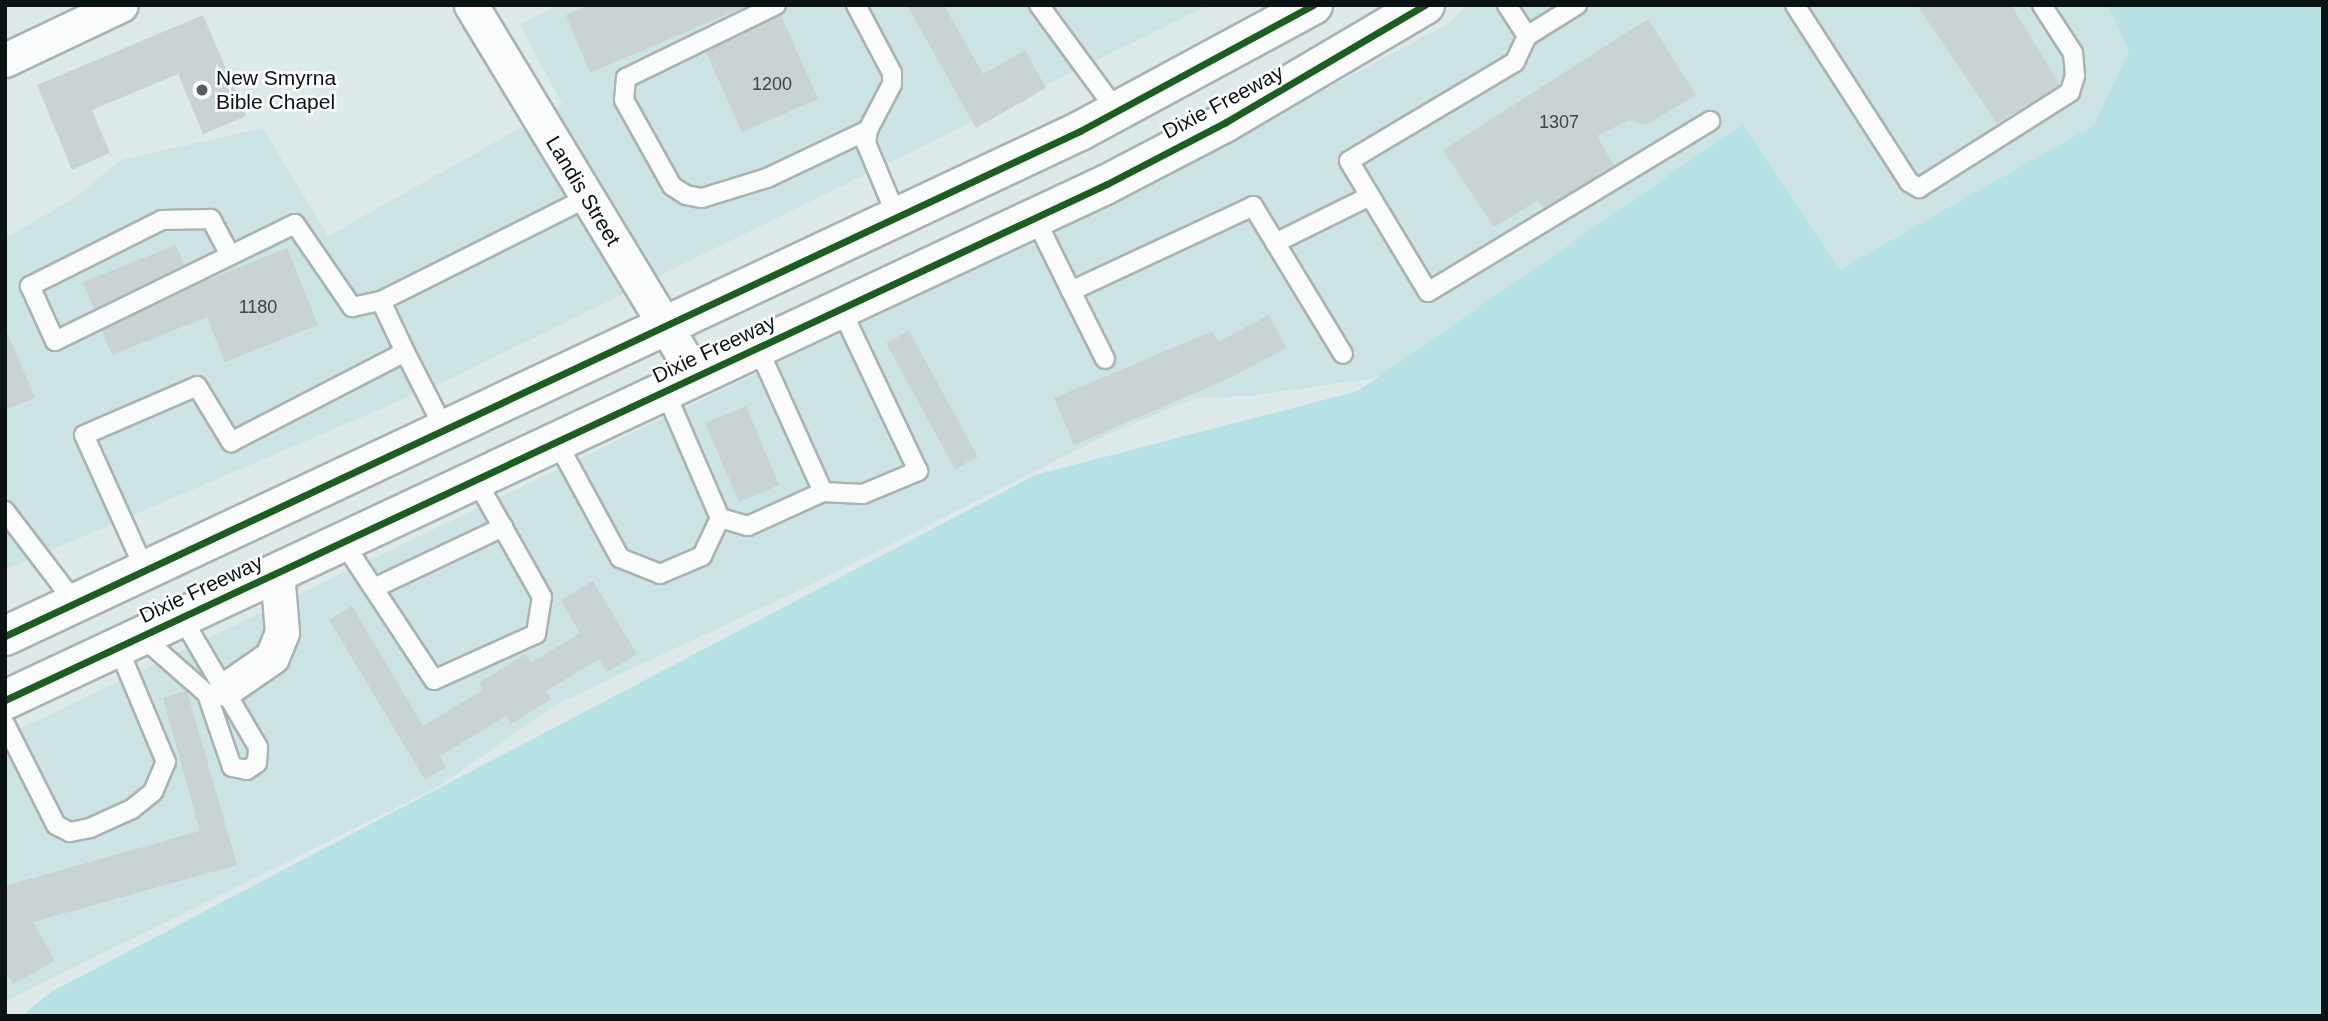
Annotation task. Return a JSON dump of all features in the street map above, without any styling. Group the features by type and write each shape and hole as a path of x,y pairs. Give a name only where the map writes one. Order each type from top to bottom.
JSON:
{"main road":[{"name":"Dixie Freeway","path":"5,636 665,327 1117,111 1273,15 1313,5"},
{"name":"Dixie Freeway","path":"5,700 1035,218 1226,122 1425,5"}],"street":[{"path":"5,60 121,5"},
{"name":"Landis Street","path":"471,5 665,327 680,384"},
{"path":"226,689 272,657 282,632 277,573"}],"lane":[{"path":"775,5 626,78 624,100 672,186 686,195 702,198 767,178 868,130"},
{"path":"856,5 892,73 892,83 868,130 871,159 897,217"},
{"path":"1039,5 1117,111"},
{"path":"1507,5 1527,36"},
{"path":"1577,5 1527,36 1515,61 1349,161 1428,292 1710,121"},
{"path":"1795,5 1909,182 1919,188 2070,92 2075,76 2073,53 2042,5"},
{"path":"1275,243 1370,196"},
{"path":"230,255 211,219 162,220 30,286 55,341 295,224 352,307 380,301 587,198"},
{"path":"1071,292 1253,206 1343,354"},
{"path":"1035,218 1105,359"},
{"path":"380,301 445,430"},
{"path":"720,518 748,526 822,492 863,494 918,471 841,309"},
{"path":"758,348 822,492"},
{"path":"145,570 84,435 197,386 230,442 405,352"},
{"path":"557,442 620,558 660,574 702,556 720,518 680,384"},
{"path":"343,542 434,680 536,634 542,597 476,480"},
{"path":"5,511 75,603"},
{"path":"374,588 503,527"},
{"path":"130,642 207,694 232,767 247,770 257,763 258,747 182,618"},
{"path":"5,724 56,825 71,832 90,828 132,809 153,792 166,762 130,642"}],"shaded area":[{"path":"558,5 1209,5 655,278 553,110 562,104 520,25"},
{"path":"1466,5 2108,5 2132,57 2089,144 1849,282 1482,340 1370,379 1249,396 1195,398 1107,435 802,589 559,703 436,788 5,1002 5,736 1118,199 1450,23"},
{"path":"2108,5 2323,5 2323,1016 21,1016 51,992 1035,475 1358,391 1743,124 1839,270 2094,125 2129,51"},
{"path":"524,126 625,293 453,378 5,570 5,238 76,197 120,160 263,128 328,236"}],"building":[{"path":"590,5 749,5 590,73 566,15"},
{"path":"907,5 944,5 983,74 1025,50 1046,88 976,128"},
{"path":"1917,5 2011,5 2060,85 1997,123"},
{"path":"203,15 246,116 203,134 178,74 92,110 110,153 72,170 37,85"},
{"path":"781,15 818,99 742,132 706,52"},
{"path":"1648,19 1696,95 1646,125 1629,120 1597,136 1614,166 1545,208 1537,201 1494,227 1443,150"},
{"path":"176,245 184,265 94,309 83,282"},
{"path":"287,248 318,325 225,362 207,317 112,355 102,331 195,285"},
{"path":"1269,315 1286,348 1228,379 1074,445 1054,398 1213,331 1218,342"},
{"path":"5,327 35,398 5,410"},
{"path":"909,331 978,457 955,469 886,343"},
{"path":"746,406 779,485 739,502 705,423"},
{"path":"593,581 637,654 607,672 599,659 546,691 551,699 511,724 506,716 440,756 446,767 425,780 329,620 352,606 423,726 483,690 479,683 526,654 531,663 580,633 561,600"},
{"path":"187,691 237,865 33,922 55,961 13,984 5,971 5,886 200,831 163,698"}],"cycle path":[{"path":"5,636 1080,131 1313,5"},
{"path":"5,700 1107,184 1226,122 1425,5"}],"place":[{"name":"New Smyrna Bible Chapel","path":"202,90"}]}
